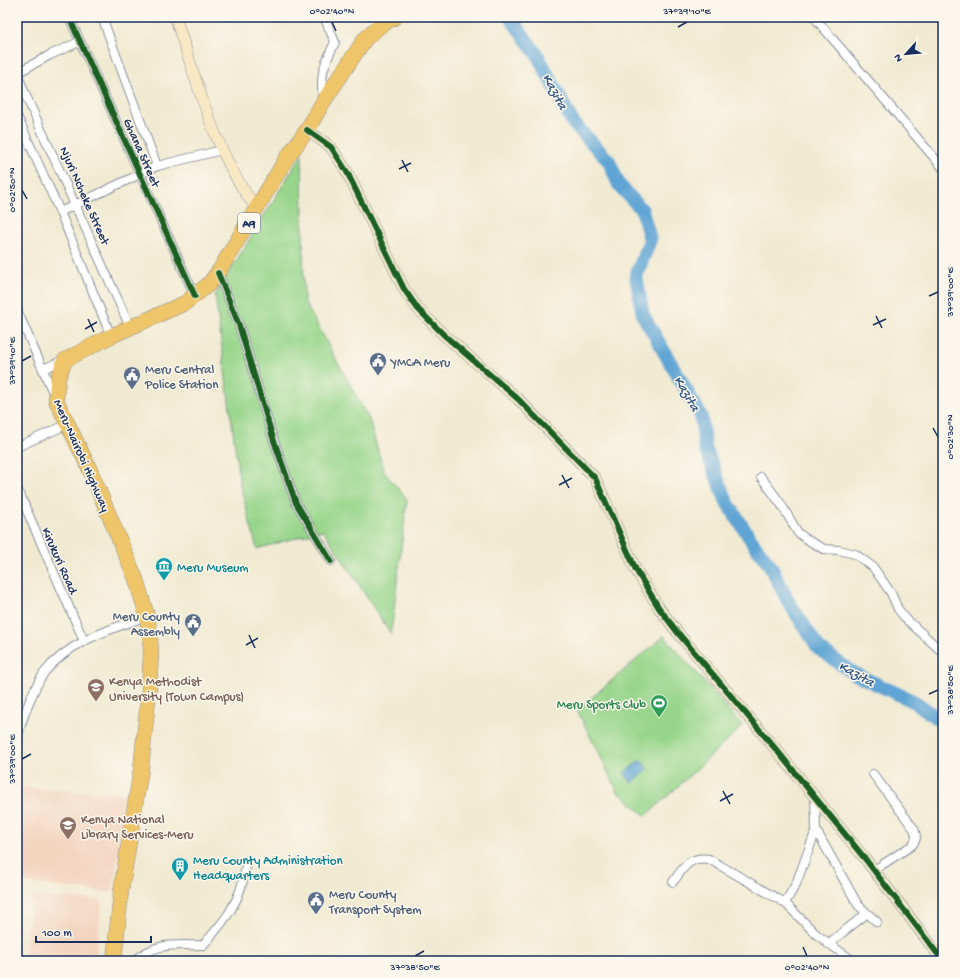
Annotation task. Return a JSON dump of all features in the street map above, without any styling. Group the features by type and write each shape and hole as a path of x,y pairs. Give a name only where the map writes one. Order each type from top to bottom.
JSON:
{"highway":[{"name":"A9","path":"64,360 112,336 131,329 185,303 195,296 218,273 286,159 307,130 323,102 365,39 381,25 395,17"},
{"name":"Meru-Nairobi Highway","path":"64,360 58,378 56,400 90,470 136,579 147,616 151,654 141,769 121,891 114,961"}],"street":[{"name":"Ghana Street","path":"69,17 195,296"},
{"path":"102,17 157,166"},
{"path":"175,17 222,150 241,188 257,209"},
{"path":"323,102 321,82 322,69 335,42 324,17"},
{"path":"814,17 943,168"},
{"path":"17,73 50,55 79,42"},
{"name":"Njuri Ncheke Street","path":"17,73 44,137 76,204 131,329"},
{"path":"17,116 60,212 112,336"},
{"path":"307,130 331,147 347,172 404,289 418,309 444,335 518,399 595,478 636,570 659,608 678,633 815,796 874,870 943,961"},
{"path":"60,212 157,166 222,150"},
{"path":"218,273 239,325 273,438 296,503 331,561"},
{"path":"17,310 56,400"},
{"path":"43,369 64,360"},
{"path":"17,447 68,424"},
{"path":"761,477 781,504 798,533 824,549 839,550 855,554 873,567 906,619 939,649"},
{"name":"Kirukuri Road","path":"17,488 84,641"},
{"path":"17,738 32,696 44,673 64,655 84,641 147,616"},
{"path":"873,774 917,835 916,841 911,846 874,870"},
{"path":"785,903 796,884 816,830 815,796"},
{"path":"816,830 850,892 866,914 876,922"},
{"path":"673,882 687,864 695,859 709,859 785,903 808,927 828,944 853,961"},
{"path":"135,961 147,951 157,947 203,945 226,920 237,902 244,883 246,866"},
{"path":"828,944 866,914"}],"shaded area":[{"name":"Kenya National Library Services-Meru","path":"20,788 125,793 113,893 17,882 17,798"},
{"path":"32,896 102,900 95,961 24,961"}],"green space":[{"path":"302,154 304,301 369,419 384,472 407,499 391,634 323,530 257,549 240,485 215,295"},
{"name":"Meru Sports Club","path":"664,636 743,726 646,816 618,792 577,710"}],"water":[{"path":"640,760 648,769 632,783 624,773"}],"waterway":[{"name":"Kazita","path":"510,17 538,56 573,123 609,161 619,185 642,210 650,240 636,276 643,315 701,416 705,448 727,502 753,543 770,565 788,601 819,649 855,674 915,702 943,722"}],"cycle path":[{"path":"69,17 195,296"},
{"path":"307,130 331,147 347,172 404,289 418,309 444,335 518,399 595,478 636,570 659,608 866,860 943,961"},
{"path":"218,273 239,325 273,438 296,503 331,561"}],"place":[{"name":"YMCA Meru","path":"378,376"},
{"name":"Meru Central Police Station","path":"132,390"},
{"name":"Meru Museum","path":"164,581"},
{"name":"Meru County Assembly","path":"193,637"},
{"name":"Kenya Methodist University (Town Campus)","path":"96,702"},
{"name":"Meru Sports Club","path":"659,718"},
{"name":"Kenya National Library Services-Meru","path":"68,840"},
{"name":"Meru County Administration Headquarters","path":"180,881"},
{"name":"Meru County Transport System","path":"316,915"}]}
